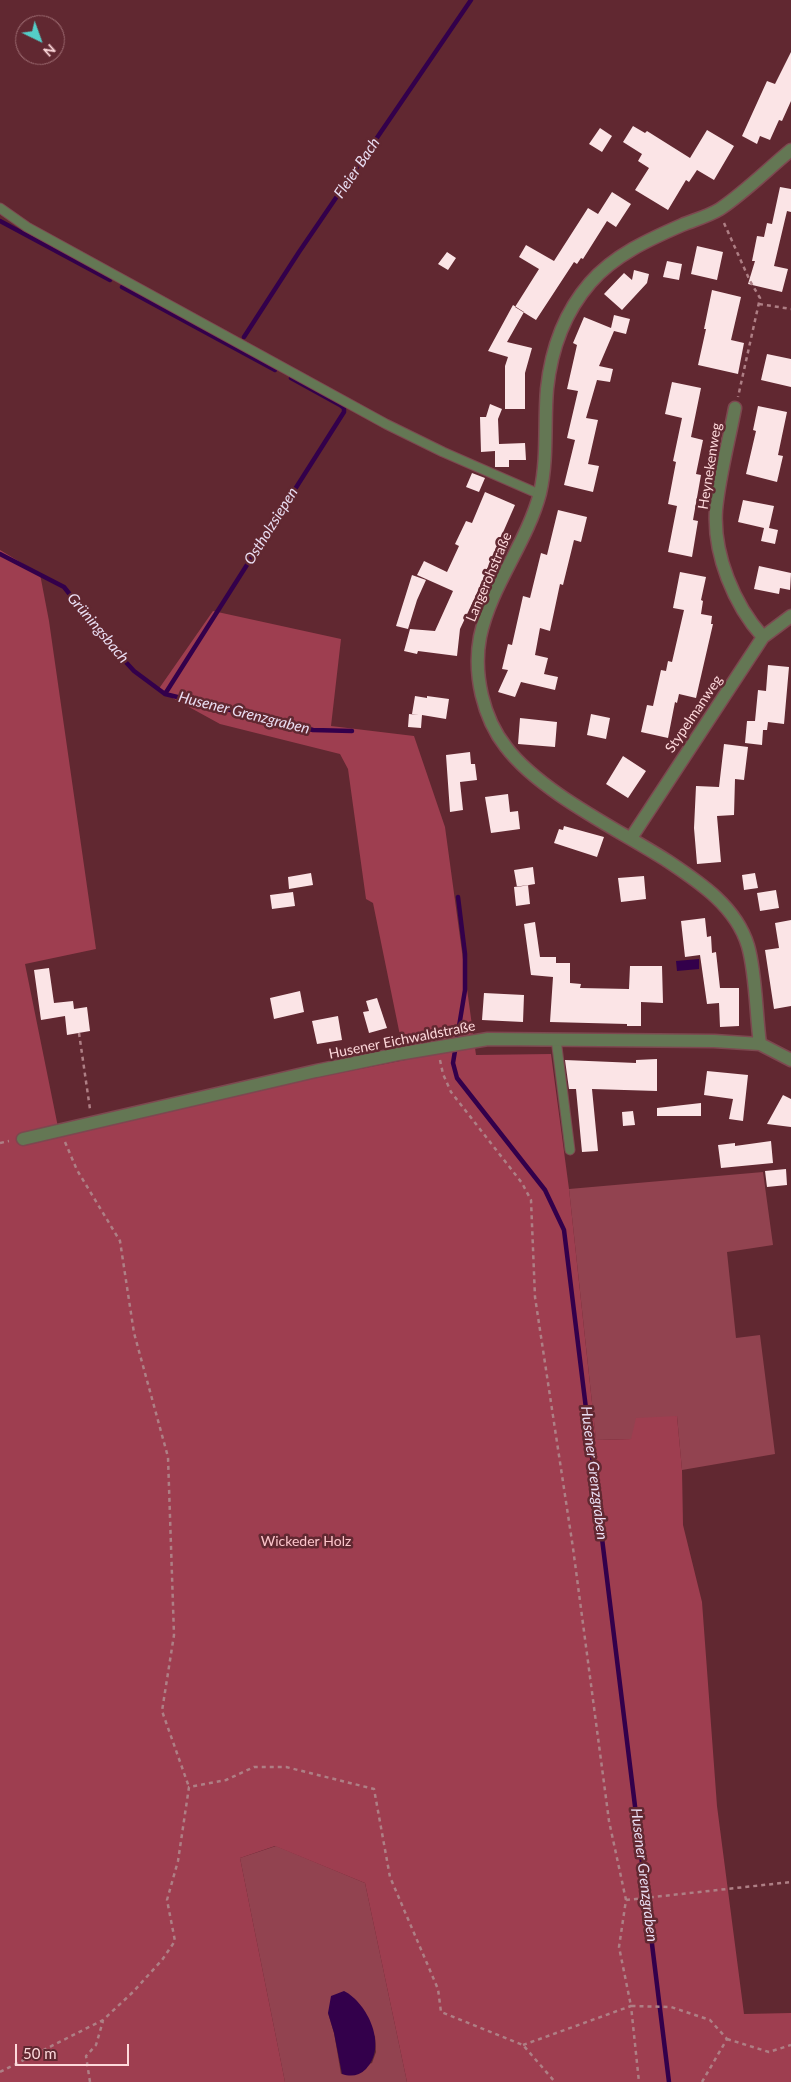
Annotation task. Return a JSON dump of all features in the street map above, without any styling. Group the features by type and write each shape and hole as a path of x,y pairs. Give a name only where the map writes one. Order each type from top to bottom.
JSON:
{"street":[{"name":"Langerohstraße","path":"760,1044 748,946 735,919 718,897 683,871 575,805 528,771 506,748 497,734 484,701 478,674 480,638 490,607 539,494 545,462 547,390 552,354 566,318 590,283 614,262 650,239 718,210 791,150"},
{"name":"Heynekenweg","path":"735,408 716,510 717,533 724,568 749,618 763,637"},
{"name":"Stypelmanweg","path":"631,838 763,637 791,616"},
{"name":"Husener Eichwaldstraße","path":"23,1139 316,1071 488,1039 714,1041 760,1044 791,1060"}],"lane":[{"path":"0,208 27,227 386,424 443,452 539,494"},
{"path":"556,1040 570,1150"}],"path":[{"path":"718,210 750,281 760,298 735,408"},
{"path":"759,304 791,309"},
{"path":"79,1033 92,1123"},
{"path":"441,1047 443,1074 451,1092 522,1183 531,1200 535,1297 573,1548 609,1821 626,1900 620,1947 631,2006 639,2082"},
{"path":"0,2072 103,2020 133,1992 162,1960 175,1940 167,1900 178,1861 189,1787 162,1711 174,1635 168,1457 134,1333 120,1241 77,1170 60,1131"},
{"path":"189,1787 226,1780 254,1767 286,1767 374,1789 390,1877 438,1989 441,2012 523,2045 555,2082"},
{"path":"626,1900 791,1882"},
{"path":"523,2045 631,2006 671,2007 710,2020 727,2039 769,2052 791,2045"},
{"path":"90,2082 86,2056 96,2045 103,2020"},
{"path":"702,2082 727,2039"}],"shaded area":[{"path":"699,959 699,969 677,971 676,961"},
{"path":"763,1172 773,1245 727,1252 736,1338 760,1335 775,1454 682,1470 677,1416 631,1439 596,1440 569,1189"},
{"path":"276,1846 365,1883 407,2082 285,2082 240,1858","holes":["328,2013 375,2036 376,2052 372,2063 341,2074 334,2033"]},
{"path":"344,1991 361,2005 372,2026 375,2038 372,2060 366,2069 355,2075 342,2074 328,2013 331,1996"}],"green space":[{"name":"Wickeder Holz","path":"0,550 40,574 49,621 96,949 25,964 60,1137 279,1085 405,1060 373,903 366,899 348,769 340,754 220,724 158,690 213,611 341,639 331,726 414,736 445,827 476,1055 551,1054 569,1189 596,1440 631,1439 636,1418 677,1416 682,1470 683,1525 702,1602 717,1806 744,2014 791,2013 791,2082 407,2082 365,1883 275,1846 240,1858 285,2082 0,2082"}],"building":[{"path":"791,52 791,101 782,121 779,120 770,140 760,136 757,144 742,136 767,81 775,84"},
{"path":"633,126 645,133 647,131 690,158 707,130 734,146 714,180 697,170 689,182 686,180 668,210 635,190 649,168 638,161 642,154 623,142"},
{"path":"600,128 612,136 602,152 589,144"},
{"path":"780,187 791,189 791,212 787,211 774,266 788,269 782,292 748,284 755,261 752,261 757,236 764,237 767,223 772,224"},
{"path":"612,192 631,204 616,227 607,221 583,259 581,258 577,264 574,262 536,320 515,307 539,269 519,257 526,245 554,261 588,208 598,214"},
{"path":"697,246 723,252 717,280 691,274"},
{"path":"447,252 456,258 448,270 438,264"},
{"path":"667,261 682,264 679,280 663,277"},
{"path":"634,270 649,274 647,283 622,310 604,294 624,273 632,280"},
{"path":"712,290 741,297 731,340 744,343 738,374 698,365"},
{"path":"513,305 524,312 507,342 532,348 525,373 525,409 505,409 505,366 508,357 488,351"},
{"path":"614,315 630,319 626,334 614,331 599,366 613,369 610,382 597,380 586,418 598,420 588,464 599,466 593,492 564,485 575,440 567,438 578,391 567,389 577,345 573,343 584,317 611,328"},
{"path":"767,354 791,359 791,387 761,380"},
{"path":"672,382 701,388 691,437 703,440 696,474 701,475 693,520 698,521 692,557 668,552 677,506 668,504 676,462 673,461 682,418 665,414"},
{"path":"490,404 502,409 498,419 499,444 525,443 526,460 509,460 509,467 495,467 495,451 481,452 480,417 486,417"},
{"path":"758,406 787,412 778,455 783,456 777,482 746,474 756,431 753,430"},
{"path":"472,473 485,478 479,492 466,487"},
{"path":"485,492 515,505 488,570 460,629 457,656 418,651 417,654 404,651 410,629 435,631 453,591 417,575 424,561 447,572 459,546 455,544 466,521 472,523"},
{"path":"743,500 774,506 769,528 778,530 775,544 761,541 764,528 738,522"},
{"path":"558,510 587,517 581,542 574,540 563,585 560,584 550,631 540,628 535,655 548,658 544,674 558,677 555,690 521,682 515,697 498,692 508,670 502,669 508,644 512,645 523,596 530,598 541,553 547,555"},
{"path":"759,566 791,573 790,590 780,588 779,594 754,589"},
{"path":"680,572 706,577 701,600 703,601 701,614 712,616 711,624 713,624 696,698 679,694 677,703 675,702 668,738 641,732 647,705 653,706 661,670 666,671 668,661 672,662 684,610 673,608"},
{"path":"412,575 426,580 417,600 408,629 396,626"},
{"path":"768,665 789,667 784,724 768,722 767,730 763,730 762,745 745,743 747,721 755,721 758,690 766,691"},
{"path":"415,696 449,699 446,719 422,715 421,728 408,727 409,714 419,715 412,714"},
{"path":"591,714 610,718 606,739 587,735"},
{"path":"520,718 557,722 555,747 518,744"},
{"path":"724,744 748,747 744,780 735,779 734,815 717,816 721,862 697,864 694,828 696,786 719,787"},
{"path":"470,752 471,764 475,764 477,780 460,782 463,810 450,812 446,755"},
{"path":"623,756 646,771 628,798 606,784"},
{"path":"508,794 510,812 518,811 520,829 491,833 485,797"},
{"path":"564,826 604,837 597,857 554,843 559,829 563,830"},
{"path":"533,867 535,884 517,887 514,870"},
{"path":"311,873 313,885 289,889 288,877"},
{"path":"755,873 758,888 744,890 742,875"},
{"path":"644,876 646,899 621,902 618,878"},
{"path":"528,885 530,904 516,906 514,887"},
{"path":"776,890 779,908 760,911 757,893"},
{"path":"293,892 295,906 272,909 270,895"},
{"path":"705,918 707,937 711,936 712,953 716,952 720,988 739,988 739,1026 720,1027 719,1003 707,1004 700,955 685,957 681,921"},
{"path":"791,920 791,1006 774,1009 765,950 779,948 775,923"},
{"path":"535,922 540,957 556,957 556,963 570,963 570,983 581,984 580,988 629,989 630,966 662,966 663,1003 641,1002 641,1026 550,1022 553,977 531,975 524,924"},
{"path":"49,968 54,1003 73,1001 74,1009 87,1007 90,1031 67,1035 65,1016 41,1020 34,970"},
{"path":"300,991 304,1012 274,1019 270,998"},
{"path":"484,993 524,995 523,1022 482,1020"},
{"path":"377,998 387,1028 369,1033 363,1012 369,1011 366,1001"},
{"path":"338,1016 342,1040 317,1044 312,1021"},
{"path":"657,1059 657,1091 592,1089 598,1151 582,1152 576,1089 569,1089 565,1060 636,1063 636,1060"},
{"path":"707,1071 748,1075 743,1121 729,1119 733,1099 704,1095"},
{"path":"783,1095 791,1099 791,1127 767,1124"},
{"path":"701,1103 701,1116 657,1116 657,1108"},
{"path":"633,1111 635,1125 623,1126 622,1112"},
{"path":"771,1141 773,1163 721,1168 718,1145 735,1143 735,1146"},
{"path":"786,1169 787,1185 767,1187 765,1171"}],"waterway":[{"name":"Fleier Bach","path":"244,337 299,252 471,0"},
{"name":"Ostholzsiepen","path":"0,221 110,280"},
{"name":"Ostholzsiepen","path":"122,287 275,370"},
{"name":"Ostholzsiepen","path":"165,694 344,412 344,408 340,405 291,378"},
{"name":"Grüningsbach","path":"0,554 64,587 111,646 134,671 165,694 313,730 352,731"},
{"name":"Husener Grenzgraben","path":"458,897 465,954 465,990 453,1063 457,1078 545,1190 564,1230 669,2082"}]}
